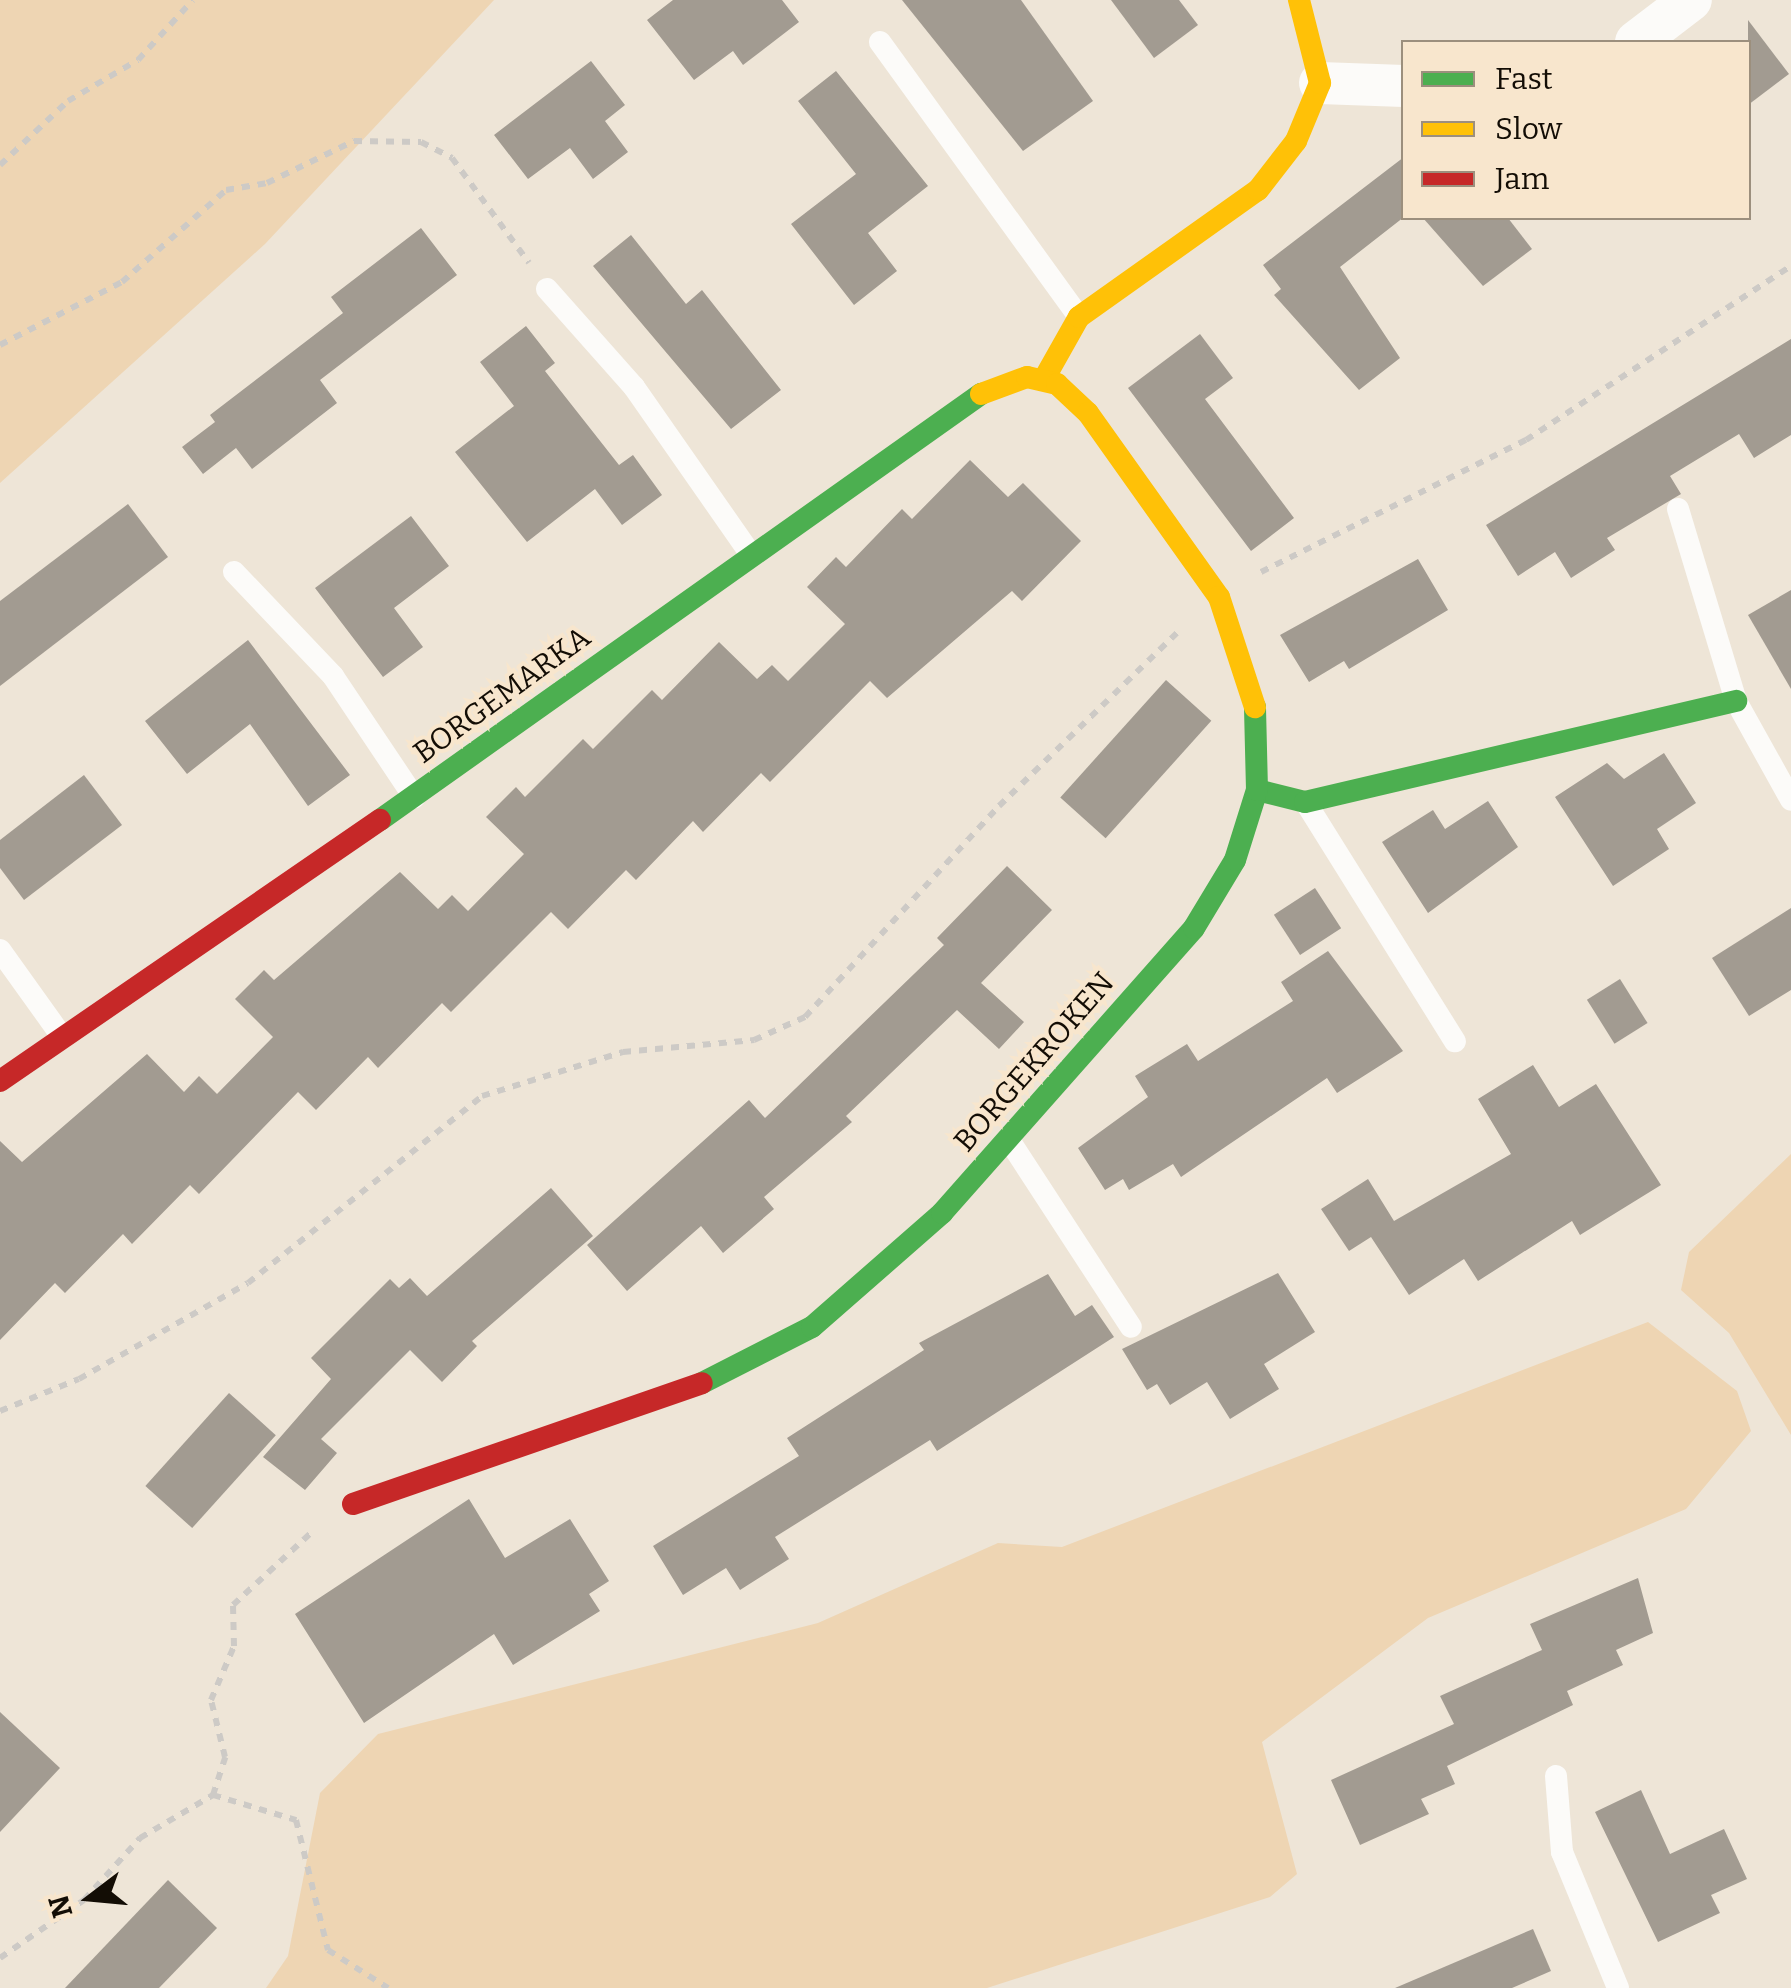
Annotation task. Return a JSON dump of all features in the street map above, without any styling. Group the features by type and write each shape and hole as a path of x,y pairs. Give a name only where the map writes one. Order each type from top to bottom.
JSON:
{"street":[{"path":"1044,378 1079,317 1258,190 1296,141 1320,83 1300,0"},
{"path":"1639,40 1691,0"},
{"path":"1320,83 1401,86"},
{"name":"BORGEMARKA","path":"0,1081 65,1041 414,797 971,395 1008,378 1044,378"},
{"name":"BORGEKROKEN","path":"353,1504 674,1397 812,1328 942,1213 1194,928 1235,860 1256,790 1258,714 1219,597 1088,413 1044,378"},
{"path":"1256,790 1305,802 1736,701"}],"lane":[{"path":"880,42 1079,317"},
{"path":"547,289 634,387 750,553"},
{"path":"1678,510 1736,701 1791,800"},
{"path":"234,572 334,676 414,797"},
{"path":"1305,802 1455,1041"},
{"path":"0,950 65,1041"},
{"path":"1007,1138 1132,1328"},
{"path":"1556,1776 1562,1852 1618,1988"}],"path":[{"path":"0,166 68,101 138,60 192,0"},
{"path":"0,345 122,282 226,190 267,183 354,141 420,142 452,158 547,289"},
{"path":"0,1411 79,1378 248,1282 482,1096 606,1056 754,1040 805,1017 999,806 1219,597 1333,529 1526,440 1791,266"},
{"path":"0,1958 84,1900 140,1838 213,1795 225,1757 211,1700 234,1646 233,1605 276,1557 353,1504"},
{"path":"213,1795 296,1820 328,1950 388,1988"}],"shaded area":[{"path":"0,0 494,0 265,244 0,483"},
{"path":"1791,1154 1791,1435 1729,1333 1681,1290 1689,1252"},
{"path":"1648,1322 1737,1391 1751,1431 1686,1509 1428,1618 1262,1742 1297,1874 1270,1897 987,1988 266,1988 288,1956 320,1793 378,1734 818,1623 998,1543 1062,1547"}],"building":[{"path":"673,0 782,0 799,22 743,65 733,51 694,80 647,20"},
{"path":"902,0 1021,0 1093,101 1023,151"},
{"path":"1111,0 1179,0 1198,25 1154,58"},
{"path":"1748,20 1789,74 1751,103 1751,40"},
{"path":"591,61 625,105 605,121 628,152 593,179 570,148 528,179 494,135"},
{"path":"836,71 928,186 868,233 897,271 854,305 791,224 856,174 798,101"},
{"path":"1401,159 1401,219 1340,267 1400,358 1359,390 1274,295 1281,289 1263,265"},
{"path":"1425,220 1510,220 1532,249 1483,286"},
{"path":"421,228 457,275 320,380 337,403 252,469 236,448 203,474 182,447 215,422 210,415 343,313 331,297"},
{"path":"631,235 686,304 702,290 781,390 731,429 593,266"},
{"path":"526,326 555,363 545,371 619,465 633,455 662,495 622,525 595,489 527,542 455,452 514,406 480,362"},
{"path":"1200,334 1233,378 1205,399 1294,518 1251,551 1128,388"},
{"path":"1791,339 1791,435 1754,458 1739,434 1670,476 1681,494 1607,538 1615,550 1571,578 1555,552 1518,576 1486,525"},
{"path":"970,460 1008,497 1023,483 1081,541 1022,601 1012,591 887,698 870,681 770,782 761,773 703,832 693,821 636,880 626,870 568,929 551,912 451,1012 442,1003 378,1068 368,1057 316,1110 298,1092 199,1194 190,1185 132,1244 123,1234 65,1293 55,1283 0,1340 0,1141 22,1162 147,1054 184,1092 199,1076 217,1094 273,1037 235,999 264,970 274,980 400,872 438,909 452,895 468,911 524,854 486,817 516,787 525,797 583,739 593,749 652,690 662,700 719,642 757,679 772,665 788,681 845,624 807,587 836,557 846,567 902,509 912,519"},
{"path":"128,504 168,557 0,686 0,601"},
{"path":"411,516 449,566 394,608 423,647 383,677 315,588"},
{"path":"1418,559 1448,610 1349,669 1344,661 1309,682 1280,635"},
{"path":"1791,590 1791,689 1748,615"},
{"path":"248,640 350,775 308,806 250,724 187,774 145,721"},
{"path":"1166,680 1211,721 1106,838 1060,797"},
{"path":"1664,753 1696,803 1657,829 1669,849 1613,886 1555,797 1607,763 1624,779"},
{"path":"84,775 122,825 24,900 0,868 0,840"},
{"path":"1488,801 1518,847 1428,913 1382,842 1433,810 1445,829"},
{"path":"1007,866 1052,910 981,983 1024,1022 999,1049 957,1010 846,1116 852,1122 764,1197 774,1209 723,1253 701,1226 627,1291 587,1245 749,1100 765,1118 944,945 937,938"},
{"path":"1315,888 1341,928 1300,955 1274,915"},
{"path":"1791,908 1791,990 1749,1016 1712,958"},
{"path":"1328,951 1403,1051 1337,1093 1327,1078 1181,1177 1173,1164 1129,1190 1123,1179 1105,1190 1078,1148 1148,1097 1135,1076 1187,1044 1198,1061 1293,1001 1281,982"},
{"path":"1620,979 1648,1023 1614,1044 1587,1000"},
{"path":"1533,1065 1559,1107 1596,1084 1661,1185 1580,1235 1572,1221 1478,1281 1464,1259 1409,1295 1371,1237 1349,1251 1321,1209 1368,1179 1394,1221 1511,1154 1478,1099"},
{"path":"551,1188 593,1236 472,1341 477,1346 442,1382 410,1350 321,1439 337,1453 305,1490 263,1457 331,1379 311,1358 390,1279 399,1288 410,1278 427,1296"},
{"path":"1278,1273 1315,1332 1264,1364 1279,1389 1230,1419 1207,1382 1170,1405 1157,1384 1147,1390 1122,1349"},
{"path":"1048,1274 1075,1316 1092,1305 1114,1337 937,1451 930,1440 775,1537 789,1559 740,1590 726,1568 683,1595 653,1546 799,1456 787,1438 924,1350 919,1343"},
{"path":"229,1393 276,1435 192,1528 145,1486"},
{"path":"469,1499 505,1558 570,1519 609,1581 589,1594 600,1611 513,1665 494,1634 364,1723 295,1614"},
{"path":"1638,1578 1653,1633 1616,1650 1623,1665 1567,1691 1573,1705 1447,1766 1455,1784 1421,1799 1429,1814 1360,1845 1331,1780 1454,1724 1440,1696 1542,1650 1530,1624"},
{"path":"0,1712 60,1768 0,1832"},
{"path":"1641,1790 1670,1854 1724,1829 1747,1879 1711,1895 1720,1913 1658,1942 1595,1812"},
{"path":"168,1880 217,1928 159,1988 65,1988"},
{"path":"1533,1929 1551,1971 1512,1988 1395,1988"}],"traffic: fast":[{"path":"380,820 981,394"},
{"path":"1257,790 1305,802 1736,701"},
{"path":"702,1383 812,1327 942,1213 1194,928 1235,860 1257,790 1255,707"}],"traffic: slow":[{"path":"1044,379 1079,317 1258,190 1296,141 1320,83 1299,0"},
{"path":"981,394 1027,377 1057,384 1088,413 1219,597 1255,707"}],"traffic: jam":[{"path":"0,1081 380,820"},
{"path":"353,1504 702,1383"}]}
